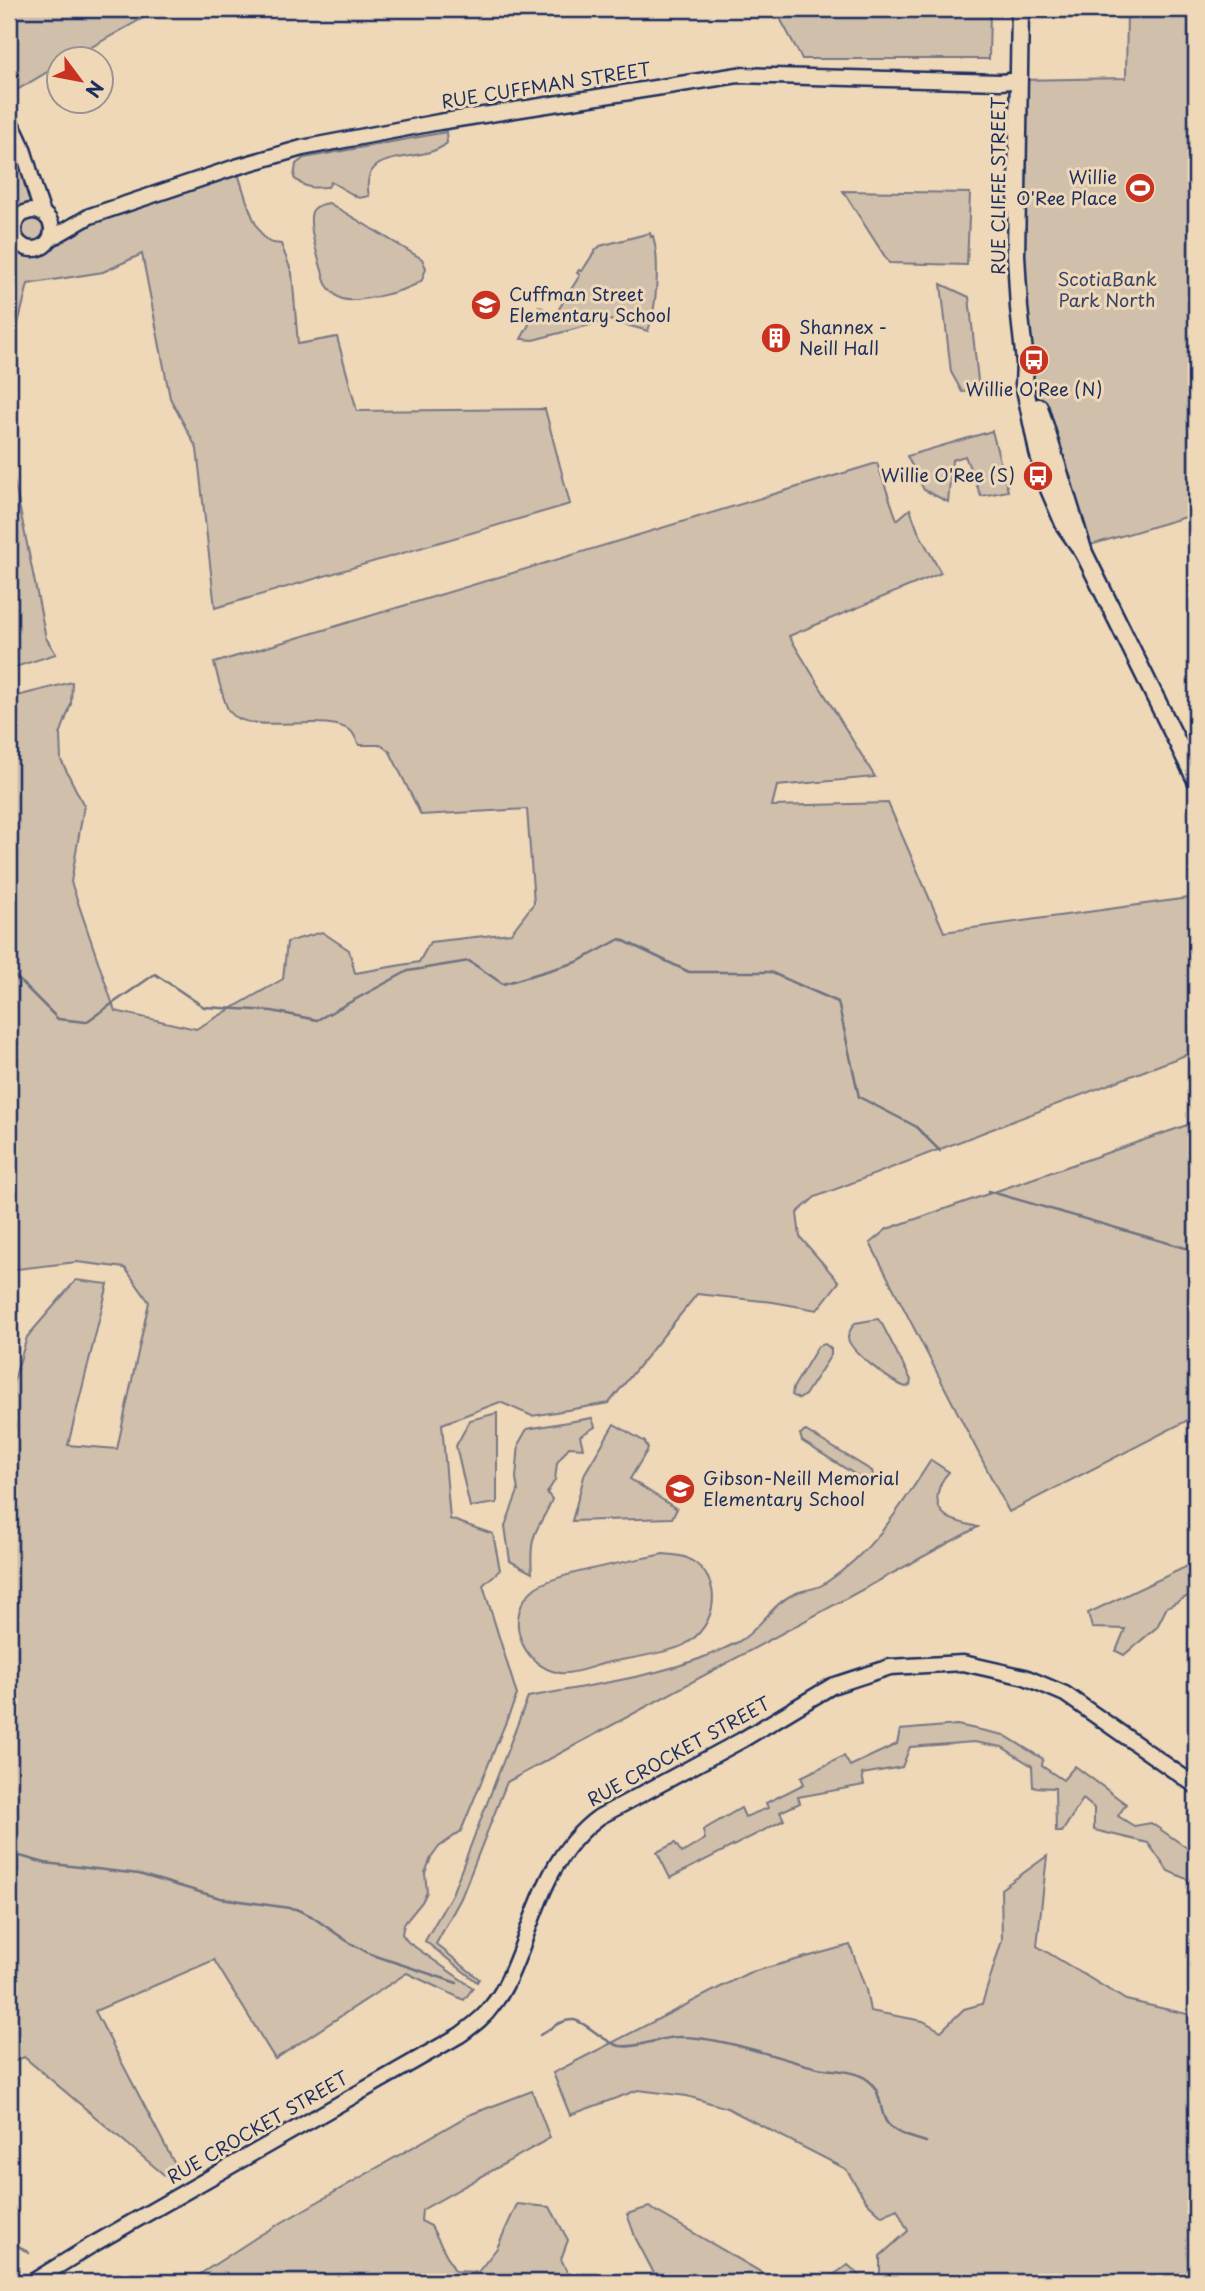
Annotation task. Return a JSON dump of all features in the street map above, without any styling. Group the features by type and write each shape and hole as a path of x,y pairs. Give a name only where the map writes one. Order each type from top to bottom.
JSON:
{"main road":[{"name":"RUE CLIFFE STREET","path":"1020,9 1016,255 1026,362 1024,384 1038,452 1046,481 1065,526 1083,553 1196,780"},
{"name":"RUE CLIFFE STREET","path":"1026,362 1083,553"},
{"path":"1054,461 1055,440 1058,435"}],"street":[{"name":"RUE CUFFMAN STREET","path":"90,216 302,148 427,124 717,78 738,75 1019,80"},
{"path":"9,121 16,132 29,173 52,227 50,239"},
{"path":"29,173 28,202 15,219 13,241 35,249 90,216"},
{"path":"15,219 31,211 45,215 90,216"},
{"name":"RUE CROCKET STREET","path":"32,2282 460,2035 485,2016 499,1997 512,1973 549,1874 584,1828 617,1807 742,1740 832,1686 890,1667 963,1663 1025,1677 1066,1694 1196,1786"}],"green space":[{"path":"9,9 159,9 93,46 46,46 46,73 17,90 9,100"},
{"path":"775,9 990,9 989,59 802,59"},
{"name":"ScotiaBank Park North","path":"1127,9 1196,9 1196,514 1090,545 1084,553 1042,421 1033,380 1025,362 1019,80 1126,78"},
{"path":"9,121 29,173 31,210 47,217 52,227 236,167 259,230 270,242 281,244 292,273 298,344 337,337 357,411 545,409 570,504 215,608 197,449 170,398 142,254 103,272 28,284 9,360"},
{"path":"446,132 447,143 436,150 383,162 373,169 368,180 369,196 359,198 331,182 328,187 310,187 294,178 296,164 304,158"},
{"path":"843,191 970,193 967,265 889,263"},
{"path":"329,203 422,259 426,268 422,280 396,292 371,298 349,300 335,295 326,284 311,225 313,210"},
{"path":"650,233 655,246 657,270 654,309 648,331 609,320 533,340 521,339 539,306 555,315 580,275 577,273 582,271 600,246"},
{"path":"941,284 969,297 979,390 962,392 951,372"},
{"path":"992,431 1008,491 981,496 965,456 952,460 948,502 924,490 907,456"},
{"path":"9,455 46,638 56,654 9,669"},
{"path":"877,463 897,520 910,509 918,531 941,573 789,636 875,777 777,786 772,806 888,803 944,932 1196,897 1196,1051 815,1197 797,1213 800,1237 839,1282 817,1310 773,1302 697,1294 609,1403 532,1416 500,1402 442,1424 450,1519 493,1534 500,1570 483,1585 517,1695 461,1831 439,1847 431,1858 425,1873 427,1892 404,1924 402,1934 408,1942 473,1988 464,2000 407,1973 275,2059 214,1960 95,2011 181,2176 169,2179 24,2057 9,2064 9,1397 27,1337 76,1280 108,1284 68,1445 117,1449 149,1302 125,1268 77,1262 9,1270 9,698 72,682 71,704 60,735 61,760 84,806 71,882 115,1011 196,1029 283,979 287,942 322,932 349,950 355,973 419,962 430,942 511,933 534,903 527,809 421,815 390,752 381,745 359,745 351,731 323,723 269,724 239,719 227,707 214,663"},
{"path":"1196,1122 1196,1416 1009,1512 870,1243 887,1229"},
{"path":"878,1319 911,1380 906,1387 872,1366 850,1344 848,1336 855,1323"},
{"path":"825,1344 831,1349 831,1355 805,1395 799,1399 792,1395 793,1388 818,1346"},
{"path":"497,1413 497,1503 470,1507 456,1446 470,1420"},
{"path":"592,1418 595,1427 580,1436 583,1448 569,1447 557,1463 555,1480 547,1493 552,1499 532,1543 532,1573 510,1561 505,1526 518,1491 516,1478 519,1443 527,1429"},
{"path":"614,1424 645,1442 648,1449 630,1479 677,1509 672,1518 572,1521 585,1473"},
{"path":"806,1431 872,1471 874,1479 867,1482 802,1441 800,1434"},
{"path":"931,1460 949,1472 938,1494 941,1511 953,1520 978,1527 507,1782 461,1898 436,1944 479,1979 477,1982 425,1941 452,1894 528,1697 662,1671 713,1654 738,1642 786,1598 824,1584 857,1558 884,1528"},
{"path":"663,1554 689,1559 701,1568 712,1590 710,1615 695,1637 684,1645 565,1673 546,1668 526,1650 520,1638 519,1611 535,1588 576,1573"},
{"path":"1196,1562 1196,1592 1167,1607 1157,1627 1124,1655 1116,1651 1125,1629 1092,1628 1088,1613"},
{"path":"957,1725 1004,1735 1043,1759 1042,1766 1063,1780 1075,1766 1126,1804 1118,1816 1134,1826 1151,1823 1196,1854 1196,1881 1168,1871 1148,1843 1094,1830 1094,1808 1083,1799 1062,1832 1056,1832 1055,1788 1033,1787 1032,1766 1002,1747 974,1742 910,1747 902,1767 862,1774 864,1785 798,1797 800,1803 780,1812 784,1820 670,1878 657,1852 675,1843 682,1853 705,1839 703,1830 741,1808 745,1817 768,1808 766,1803 804,1784 801,1777 844,1756 850,1766 897,1744 900,1730"},
{"path":"1047,1856 1037,1946 1126,2000 1196,2016 1196,2282 880,2282 880,2256 908,2231 897,2209 882,2216 866,2201 846,2169 727,2108 687,2096 638,2090 570,2115 553,2073 748,1973 850,1945 866,1990 870,2011 923,2021 941,2031 964,2009 982,2004 1002,1940 1001,1889"},
{"path":"532,2091 550,2138 422,2210 421,2221 431,2226 455,2271 478,2272 497,2248 517,2204 550,2207 568,2240 561,2259 570,2278 584,2282 188,2282 260,2235 469,2115"},
{"path":"649,2207 778,2282 653,2282 656,2277 636,2239 627,2214"},
{"path":"848,2265 865,2280 876,2282 811,2282 827,2279"}],"waterway":[{"path":"9,970 58,1019 86,1022 155,974 204,1007 272,1011 317,1020 408,971 469,961 503,984 577,962 620,939 689,972 770,972 838,1002 859,1097 915,1126 940,1151"},
{"path":"988,1191 1196,1251"},
{"path":"9,1853 45,1863 139,1874 220,1898 296,1909 370,1954 457,1983"},
{"path":"540,2035 560,2023 574,2020 620,2046 678,2037 695,2038 730,2044 818,2068 854,2073 872,2083 879,2096 884,2117 892,2128 926,2142"},
{"path":"9,2240 29,2253"}],"place":[{"name":"Willie O'Ree Place","path":"1140,188"},
{"name":"Cuffman Street Elementary School","path":"486,305"},
{"name":"Shannex - Neill Hall","path":"776,338"},
{"name":"Willie O'Ree (N)","path":"1034,360"},
{"name":"Willie O'Ree (S)","path":"1038,476"},
{"name":"Gibson-Neill Memorial Elementary School","path":"680,1489"}]}
